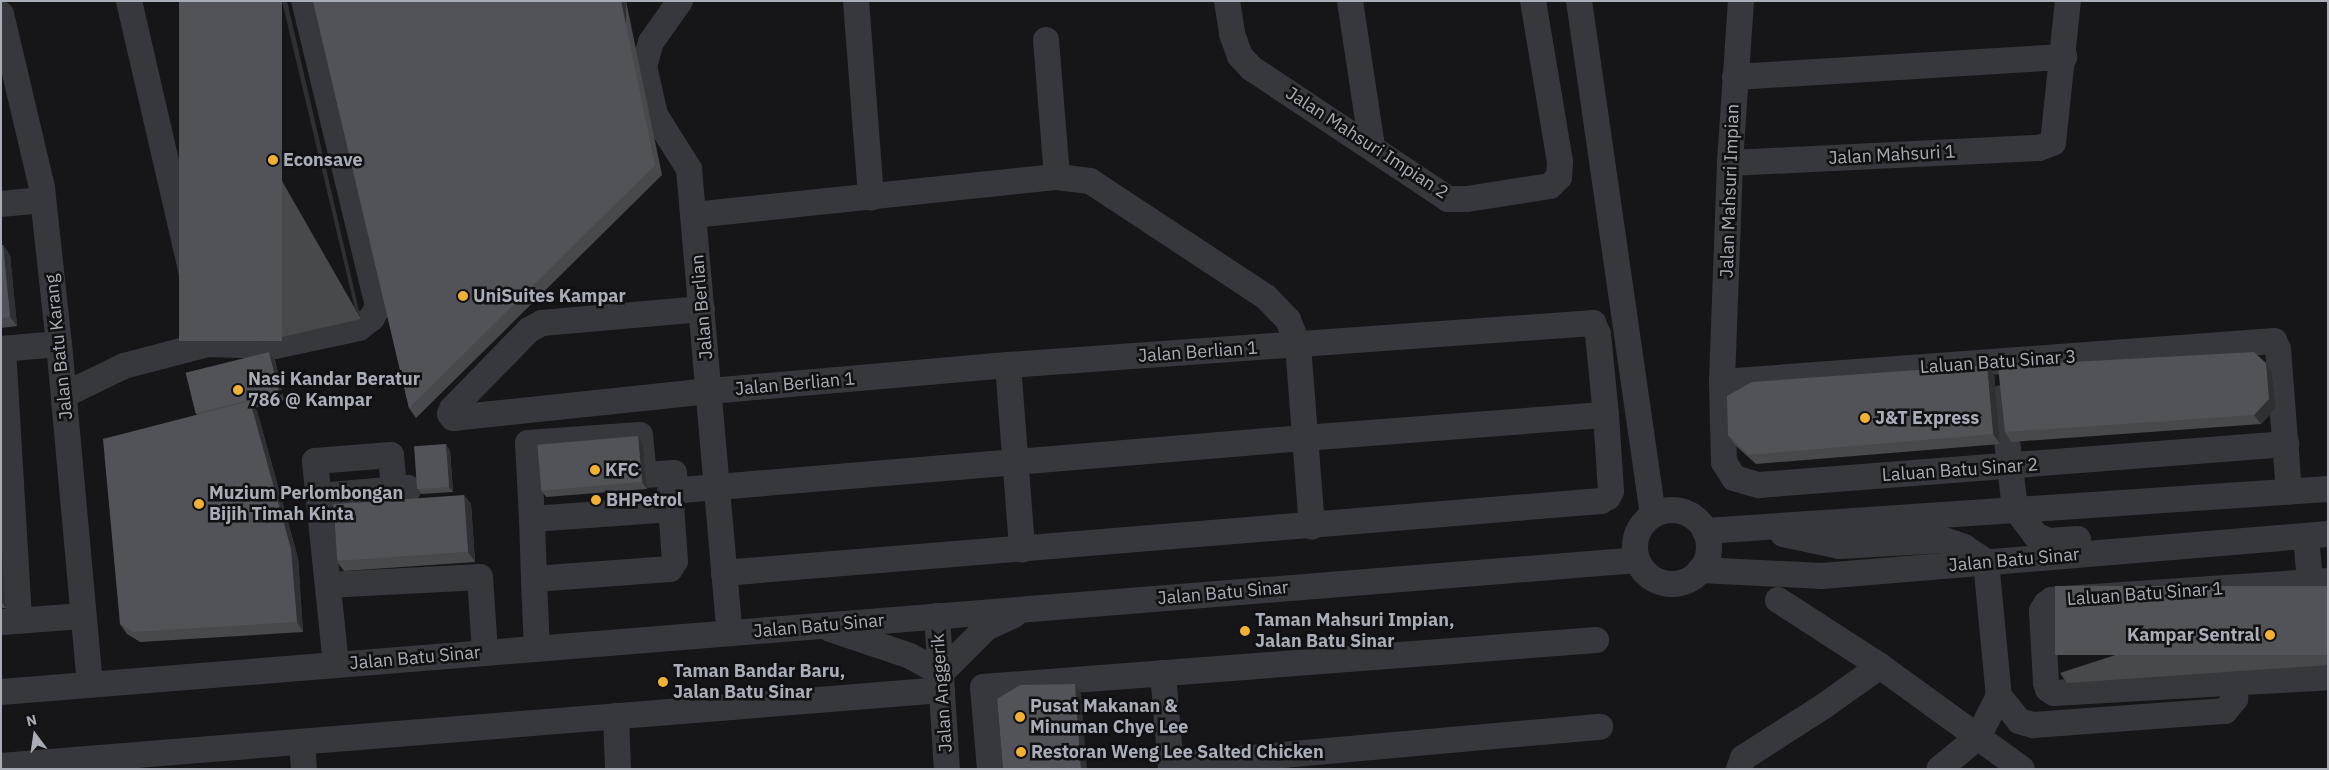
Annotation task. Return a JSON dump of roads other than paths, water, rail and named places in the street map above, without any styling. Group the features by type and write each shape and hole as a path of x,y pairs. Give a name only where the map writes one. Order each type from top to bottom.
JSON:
{"street":[{"path":"129,1 208,344"},
{"path":"64,395 124,366 208,344 275,346 359,328 372,318 378,306 304,1"},
{"name":"Jalan Berlian","path":"680,1 651,42 644,66 655,115 689,169 730,633"},
{"path":"856,1 871,197"},
{"name":"Jalan Mahsuri Impian 2","path":"1227,1 1232,34 1240,56 1251,68 1448,199 1467,199 1550,186 1559,177 1560,162 1533,1"},
{"path":"1350,1 1372,147"},
{"path":"1579,1 1653,515"},
{"name":"Jalan Mahsuri Impian","path":"1722,382 1730,163 1740,1"},
{"path":"1735,77 2064,57 2068,1"},
{"name":"Jalan Batu Karang","path":"1,14 9,80 43,200 64,395 90,684"},
{"path":"1046,40 1057,177"},
{"name":"Jalan Mahsuri 1","path":"1730,163 2039,148 2053,143 2064,57"},
{"path":"694,216 1057,177 1090,181 1266,297 1288,320 1298,345 1312,526"},
{"path":"1,204 43,200"},
{"name":"Jalan Berlian 1","path":"702,309 542,322 492,350 450,414 453,418 710,391 1008,365 1593,324 1598,334 1606,415"},
{"name":"Laluan Batu Sinar 3","path":"1722,382 2274,341 2278,349 2286,444"},
{"path":"59,344 2,349 10,621 83,616"},
{"path":"1999,362 2015,508 2035,535 2049,541 2158,534 2218,543"},
{"path":"1008,365 1022,549"},
{"name":"Laluan Batu Sinar 2","path":"1722,382 1724,462 1734,478 1759,485 2286,444"},
{"path":"532,519 674,500 717,487 1606,415 1611,491 1608,498 1601,501 724,573"},
{"path":"534,579 670,569 675,561 674,473 644,475 640,435 528,443 537,648"},
{"path":"2286,444 2289,492"},
{"path":"336,665 315,461 391,455 394,489"},
{"path":"319,496 408,488 411,516"},
{"path":"1705,531 2015,508 2328,489"},
{"path":"1676,510 1688,514 1698,521 1705,531 1708,551 1700,570 1690,579 1678,583 1665,583 1653,579 1643,571 1637,560 1635,550 1637,535 1645,521 1653,515 1664,511 1676,510"},
{"path":"1755,527 1840,546 1944,540 1964,547 1986,562 1999,696 1978,737 1939,769"},
{"name":"Jalan Batu Sinar","path":"1700,570 1822,576 2317,535"},
{"name":"Laluan Batu Sinar 1","path":"2317,535 2319,582 2052,600 2046,604 2042,612 2046,683 2048,689 2054,693 2328,677"},
{"path":"415,553 418,580"},
{"name":"Jalan Batu Sinar","path":"1,692 1637,560"},
{"path":"328,585 480,577 485,653"},
{"path":"1778,600 1880,666 2022,769"},
{"path":"1,766 616,716 941,681 986,628 1026,609"},
{"name":"Jalan Anggerik","path":"937,616 947,769"},
{"path":"820,626 910,656 941,681"},
{"path":"990,769 983,687 1596,640"},
{"path":"1740,769 1743,758 1824,706 1880,666"},
{"path":"1163,673 1171,767 1600,727"},
{"path":"1999,696 2019,721 2033,725 2225,711 2235,699 2236,683"},
{"path":"616,716 618,769"},
{"path":"302,742 304,769"}],"place":[{"name":"Econsave","path":"273,160"},
{"name":"UniSuites Kampar","path":"463,296"},
{"name":"Nasi Kandar Beratur 786 @ Kampar","path":"238,390"},
{"name":"J&T Express","path":"1865,418"},
{"name":"KFC","path":"595,470"},
{"name":"BHPetrol","path":"596,500"},
{"name":"Muzium Perlombongan Bijih Timah Kinta","path":"199,504"},
{"name":"Taman Mahsuri Impian, Jalan Batu Sinar","path":"1245,631"},
{"name":"Kampar Sentral","path":"2270,635"},
{"name":"Taman Bandar Baru, Jalan Batu Sinar","path":"663,682"},
{"name":"Pusat Makanan & Minuman Chye Lee","path":"1020,717"},
{"name":"Restoran Weng Lee Salted Chicken","path":"1021,752"}]}
